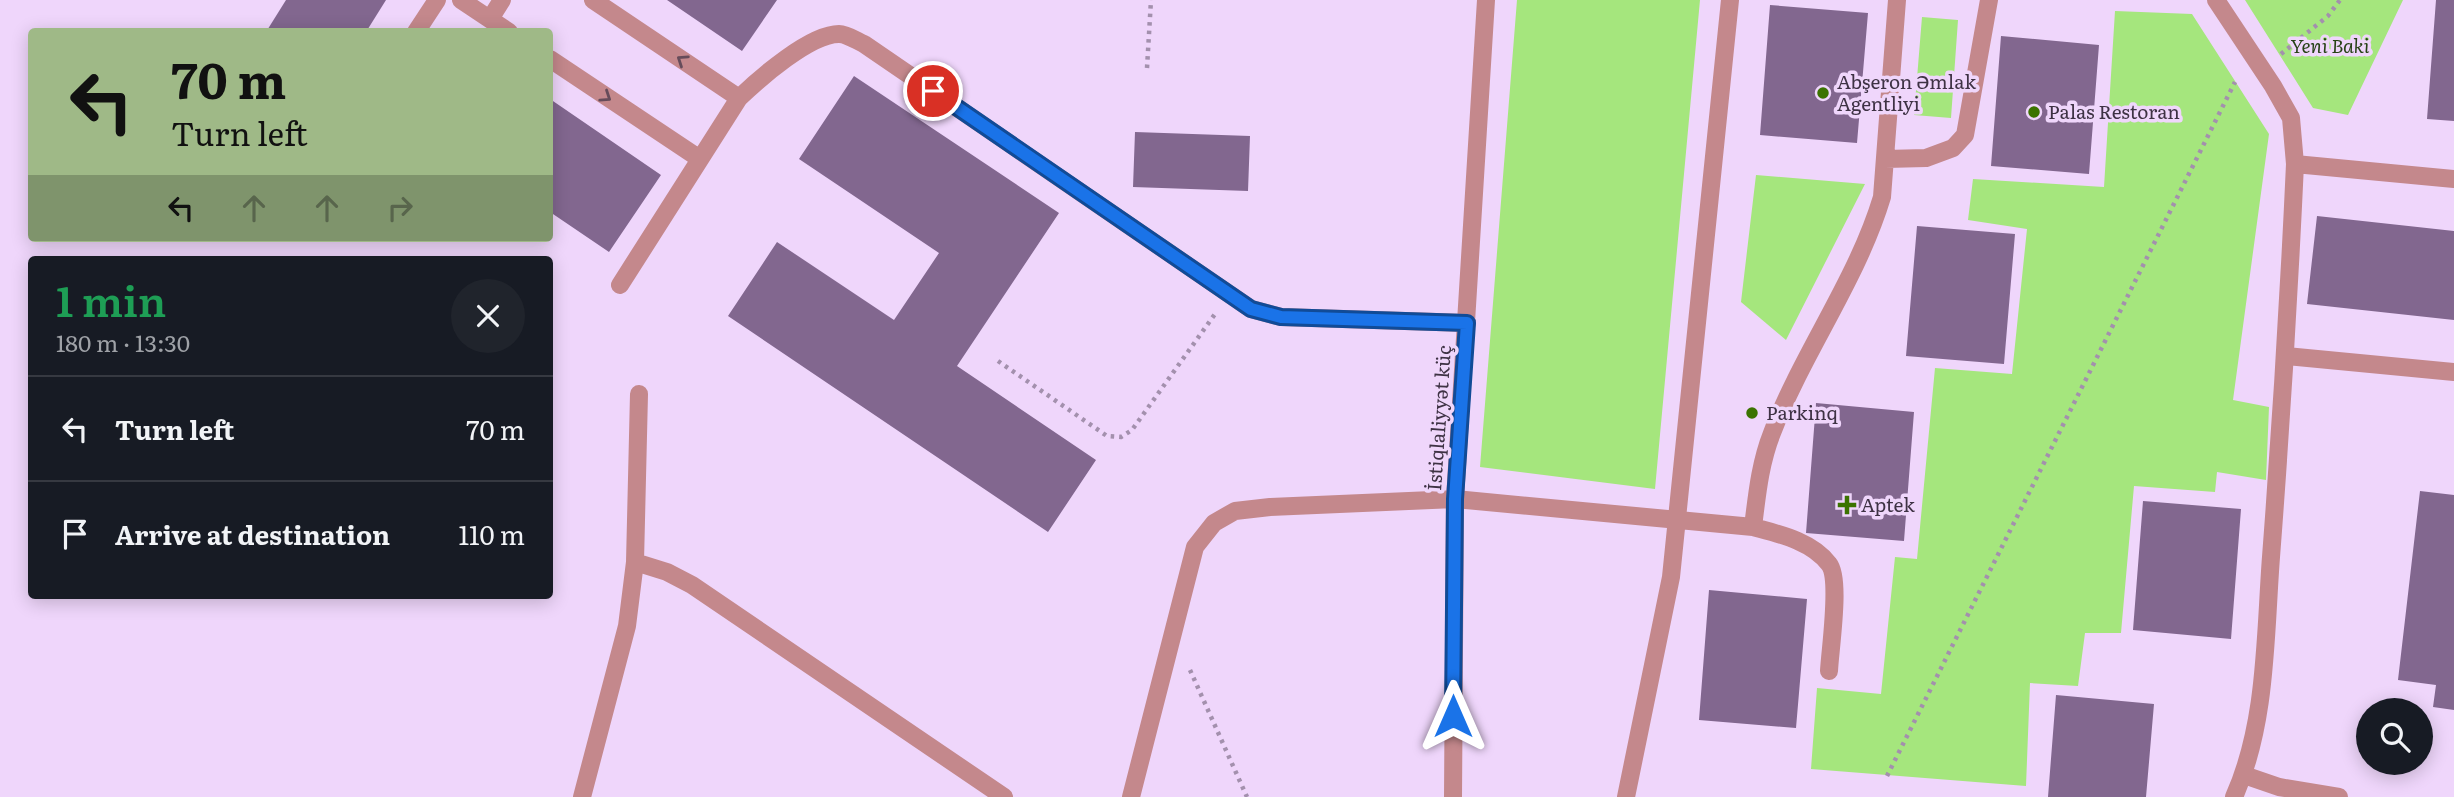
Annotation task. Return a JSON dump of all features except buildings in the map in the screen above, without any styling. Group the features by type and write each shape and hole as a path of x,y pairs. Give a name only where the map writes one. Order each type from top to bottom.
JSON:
{"street":[{"path":"419,28 437,0"},
{"path":"461,0 503,28"},
{"path":"490,19 502,0"},
{"path":"593,0 739,98"},
{"name":"İstiqlaliyyət küç","path":"1453,797 1455,499 1486,0"},
{"path":"1626,797 1671,578 1730,0"},
{"path":"1753,527 1761,469 1771,435 1790,391 1873,226 1882,197 1897,0"},
{"path":"1885,159 1926,158 1953,148 1965,135 1989,0"},
{"path":"2216,0 2291,118 2295,164 2286,356 2261,696 2244,775 2234,797"},
{"path":"620,285 739,98 766,73 817,39 840,34 864,44 1251,309 1281,317 1467,323"},
{"path":"553,61 700,159"},
{"path":"2295,164 2454,179"},
{"path":"2286,356 2454,372"},
{"path":"582,797 627,626 635,562 639,394"},
{"path":"1131,797 1195,547 1214,523 1235,511 1455,499 1753,527 1792,538 1818,554 1831,566 1836,580 1829,671"},
{"path":"635,562 667,572 691,584 1004,797"},
{"path":"2244,775 2279,787 2339,797"}],"path":[{"path":"1147,68 1151,0"},
{"path":"2280,55 2328,16 2340,0"},
{"path":"1887,776 2235,82"},
{"path":"998,361 1107,436 1121,437 1132,430 1229,293"},
{"path":"1169,650 1190,669 1247,797"}],"green space":[{"path":"1517,0 1700,0 1655,489 1480,467"},
{"name":"Yeni Baki","path":"2245,0 2403,0 2348,115 2313,108"},
{"path":"2115,11 2192,14 2269,134 2233,400 2269,407 2266,480 2217,472 2215,492 2134,486 2121,633 2085,633 2078,686 2030,683 2026,786 1811,769 1817,688 1881,694 1895,557 1917,559 1935,368 2012,374 2027,229 1968,220 1973,179 2104,187"},
{"path":"1922,17 1958,20 1951,118 1914,115"},
{"path":"1756,175 1865,184 1786,340 1741,302"}],"place":[{"name":"Abşeron Əmlak Agentliyi","path":"1823,93"},
{"name":"Palas Restoran","path":"2034,112"},
{"name":"Parkinq","path":"1752,413"},
{"name":"Aptek","path":"1847,505"}],"route":[{"path":"933,91 1251,309 1281,317 1467,323 1455,499 1453,716"}]}
